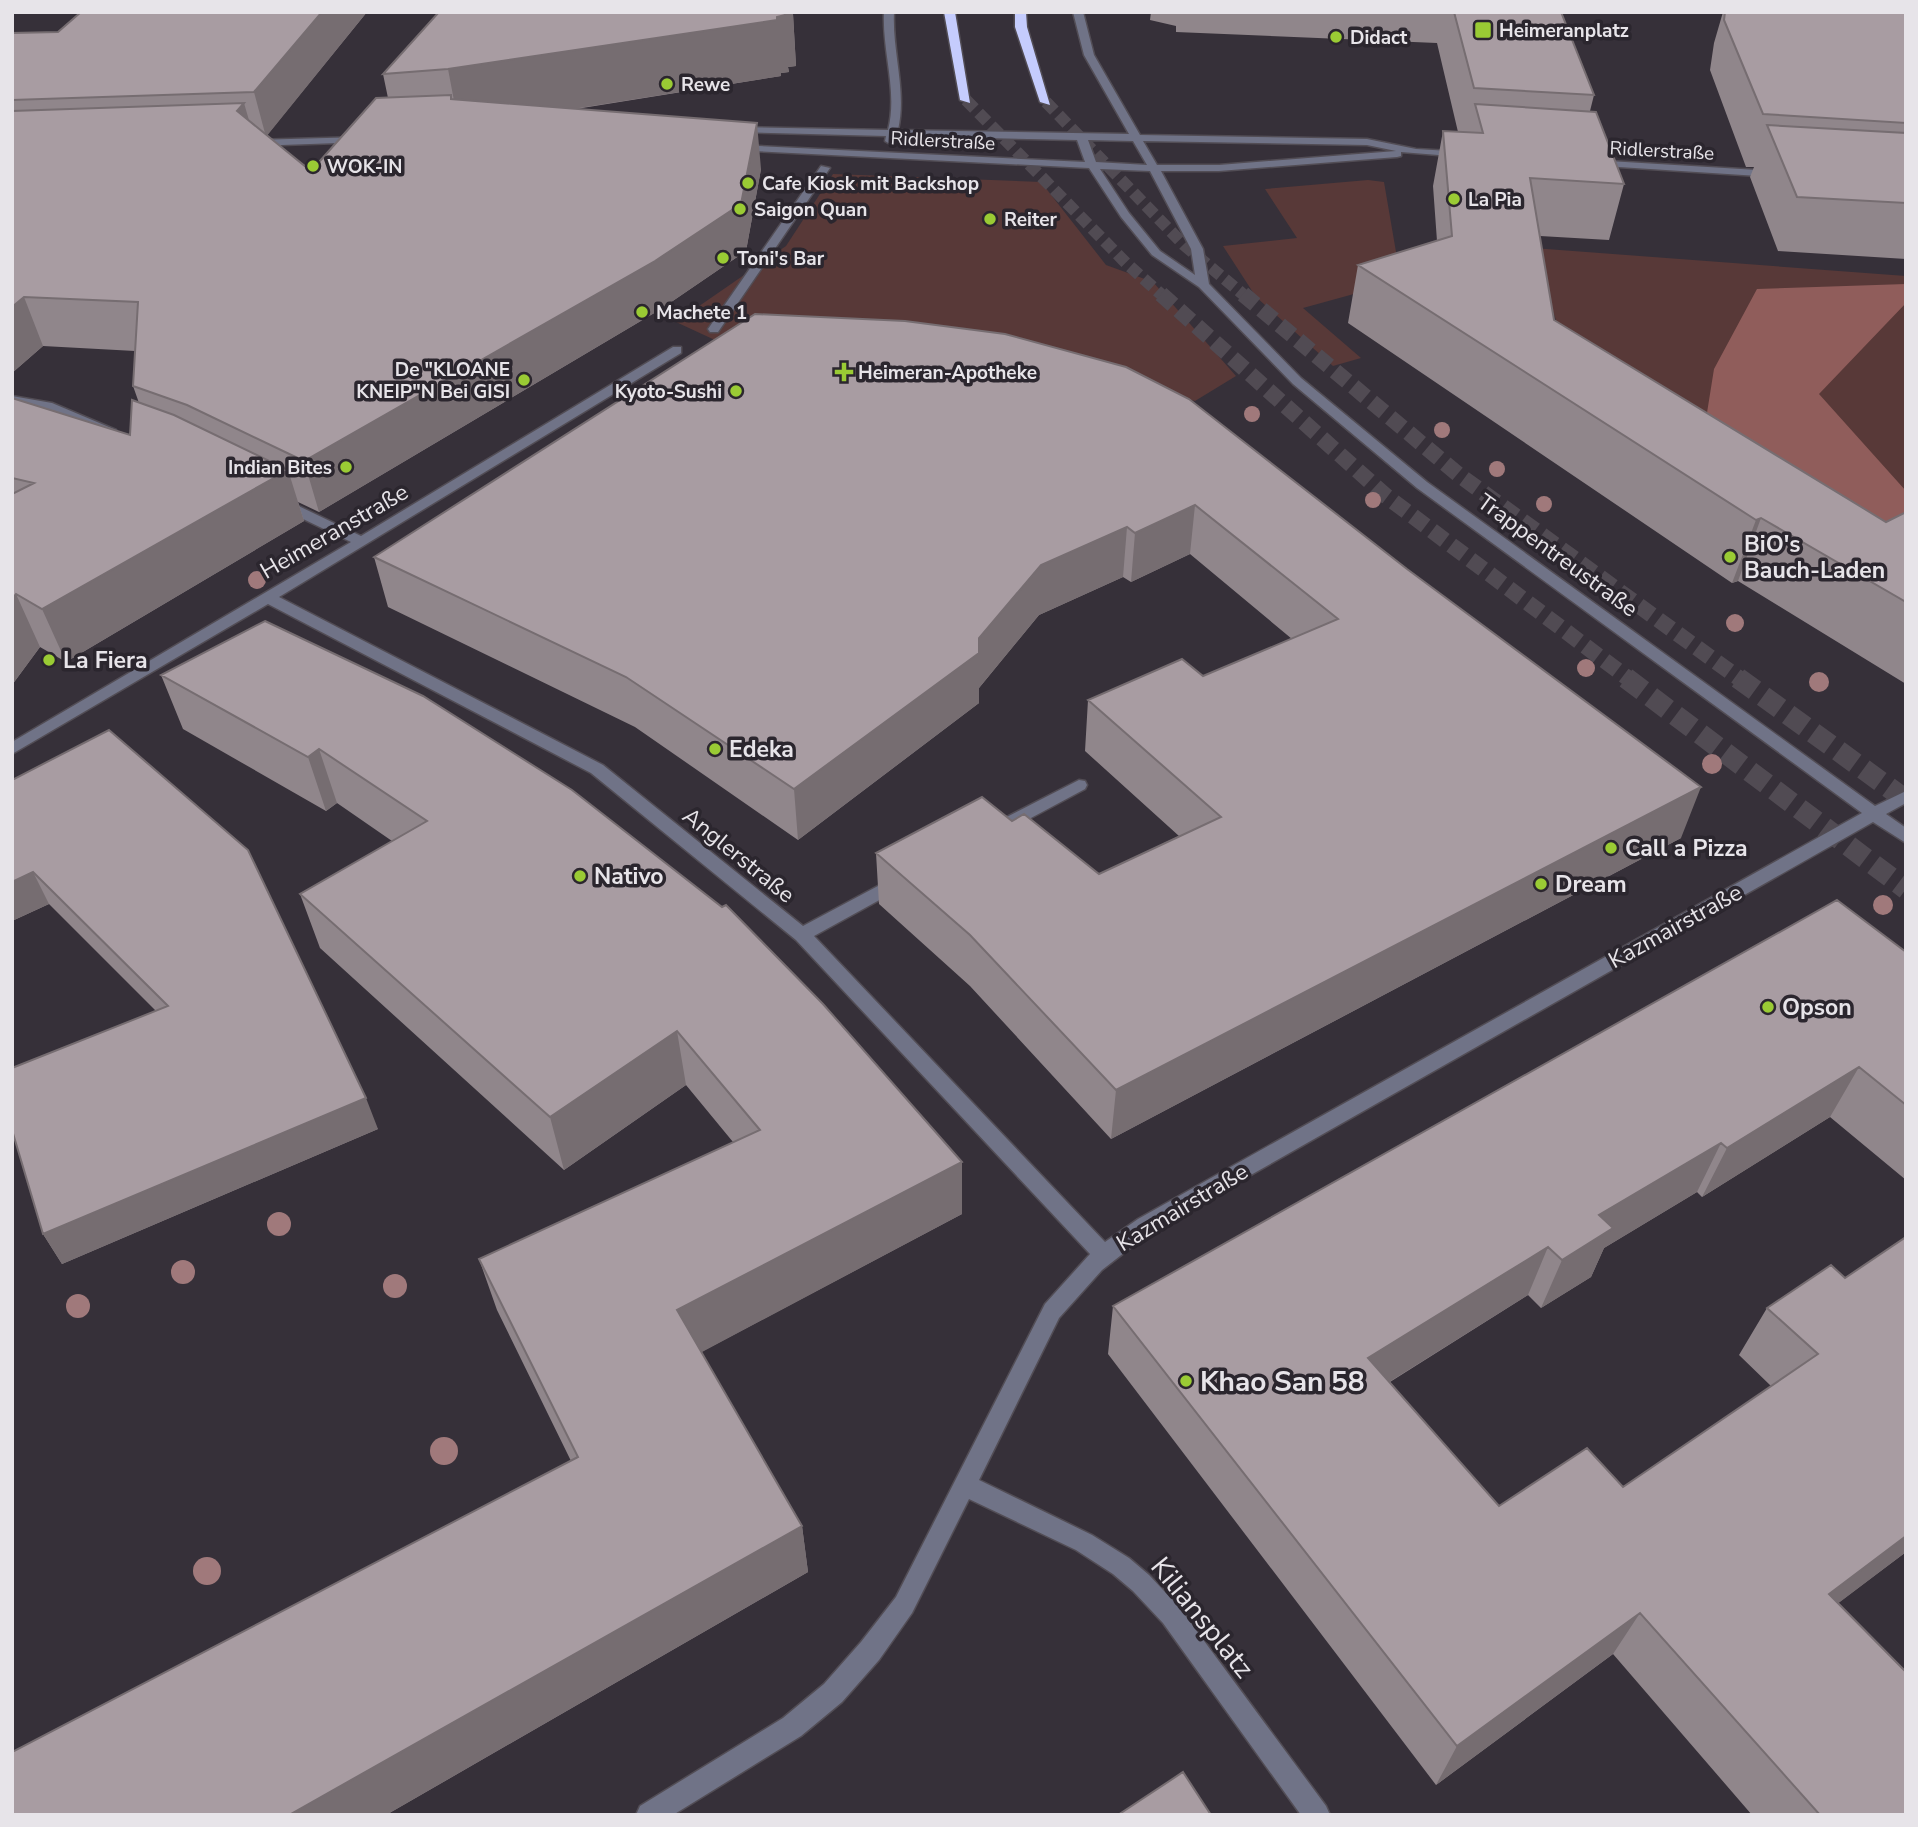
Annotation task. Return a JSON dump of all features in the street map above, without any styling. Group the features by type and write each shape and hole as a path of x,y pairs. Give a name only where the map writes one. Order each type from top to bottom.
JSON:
{"highway":[{"path":"950,12 950,29 967,100"},
{"path":"1020,12 1021,27 1046,103"}],"street":[{"path":"889,12 888,31 898,109 889,155"},
{"path":"1078,12 1089,55 1197,249 1203,285"},
{"name":"Ridlerstraße","path":"726,130 892,131 1367,142 1416,152"},
{"name":"Trappentreustraße","path":"1081,135 1091,165 1125,215 1156,253 1203,285 1297,381 1422,485 1906,837"},
{"path":"246,144 369,139"},
{"name":"Ridlerstraße","path":"727,147 1152,168 1219,168 1416,152 1471,155"},
{"name":"Ridlerstraße","path":"1578,162 1785,175"},
{"path":"714,329 825,168"},
{"name":"Heimeranstraße","path":"12,749 362,542 677,350"},
{"path":"12,400 47,406 128,437"},
{"path":"271,498 362,542"},
{"name":"Anglerstraße","path":"267,597 597,769 802,935 1102,1254"},
{"path":"981,838 1079,785"},
{"name":"Kazmairstraße","path":"649,1815 792,1727 833,1693 870,1651 904,1605 1052,1311 1072,1282 1102,1254 1145,1225 1906,796"},
{"path":"802,935 907,877"},
{"name":"Kiliansplatz","path":"964,1485 1098,1551 1124,1568 1147,1589 1171,1615 1317,1815"}],"shaded area":[{"path":"833,174 1041,182 1106,265 1153,282 1236,376 1195,401 1065,365 717,341 676,322 786,246"},
{"path":"1368,180 1384,182 1401,281 1303,308 1361,358 1333,366 1256,297 1223,246 1297,238 1265,189"},
{"path":"1533,248 1906,276 1906,529 1561,336"},
{"path":"1906,284 1906,303 1819,394 1906,491 1906,554 1702,444 1714,369 1757,289"}],"building":[{"path":"81,12 322,12 254,92 12,100 12,33 58,32"},
{"path":"439,12 785,12 785,15 777,17 777,20 448,69 383,74"},
{"path":"1454,12 1561,12 1594,95 1474,88"},
{"path":"1725,12 1906,12 1906,123 1763,114 1724,20"},
{"path":"451,95 451,99 757,123 741,204 655,261 304,461 187,405 133,386 138,302 24,297 12,307 12,111 244,103 237,111 311,171 376,98"},
{"path":"1475,104 1596,112 1624,184 1530,178 1554,320 1886,522 1906,512 1906,602 1761,518 1756,520 1358,265 1452,236 1443,131 1483,133"},
{"path":"1767,125 1906,133 1906,203 1797,197"},
{"path":"755,314 905,321 1005,334 1126,367 1189,399 1407,569 1701,787 1116,1090 970,935 876,853 982,797 1012,821 1024,814 1099,874 1221,817 1088,700 1182,659 1203,676 1338,619 1195,505 1135,533 1127,527 1041,565 979,638 979,653 794,789 626,677 374,557"},
{"path":"12,398 130,435 132,400 174,415 288,470 42,609 16,594 12,599 12,494 34,483 12,478"},
{"path":"265,621 423,696 572,790 722,907 726,905 823,1004 962,1162 677,1310 802,1526 289,1815 12,1815 12,1752 578,1457 479,1259 760,1130 677,1031 550,1117 300,894 427,821 319,749 308,757 161,675"},
{"path":"109,730 248,850 366,1098 43,1234 12,1130 12,1068 168,1006 33,872 12,882 12,780"},
{"path":"1837,900 1906,952 1906,1105 1859,1067 1727,1148 1721,1143 1599,1215 1613,1228 1562,1260 1548,1247 1368,1358 1499,1506 1587,1448 1623,1487 1818,1354 1767,1308 1831,1265 1845,1278 1906,1237 1906,1536 1829,1594 1906,1672 1906,1815 1820,1815 1640,1613 1457,1746 1113,1306"},
{"path":"1183,1772 1211,1815 1118,1815"}],"tunnel":[{"path":"966,100 1126,263 1163,296"},
{"path":"1046,102 1184,245 1245,296"},
{"path":"1161,294 1386,496 1629,679"},
{"path":"1243,294 1459,475 1740,679"},
{"path":"1626,678 1906,889"},
{"path":"1738,678 1906,800"}],"place":[{"name":"Heimeranplatz","path":"1483,30"},
{"name":"Didact","path":"1336,37"},
{"name":"Rewe","path":"667,84"},
{"name":"WOK-IN","path":"313,166"},
{"name":"Cafe Kiosk mit Backshop","path":"748,183"},
{"name":"La Pia","path":"1454,199"},
{"name":"Saigon Quan","path":"740,209"},
{"name":"Reiter","path":"990,219"},
{"name":"Toni's Bar","path":"723,258"},
{"name":"Machete 1","path":"642,312"},
{"name":"Heimeran-Apotheke","path":"844,372"},
{"name":"De \"KLOANE KNEIP\"N Bei GISI","path":"524,380"},
{"name":"Kyoto-Sushi","path":"736,391"},
{"name":"Indian Bites","path":"346,467"},
{"name":"BiO's Bauch-Laden","path":"1730,557"},
{"name":"La Fiera","path":"49,660"},
{"name":"Edeka","path":"715,749"},
{"name":"Call a Pizza","path":"1611,848"},
{"name":"Nativo","path":"580,876"},
{"name":"Dream","path":"1541,884"},
{"name":"Opson","path":"1768,1007"},
{"name":"Khao San 58","path":"1186,1381"}]}
